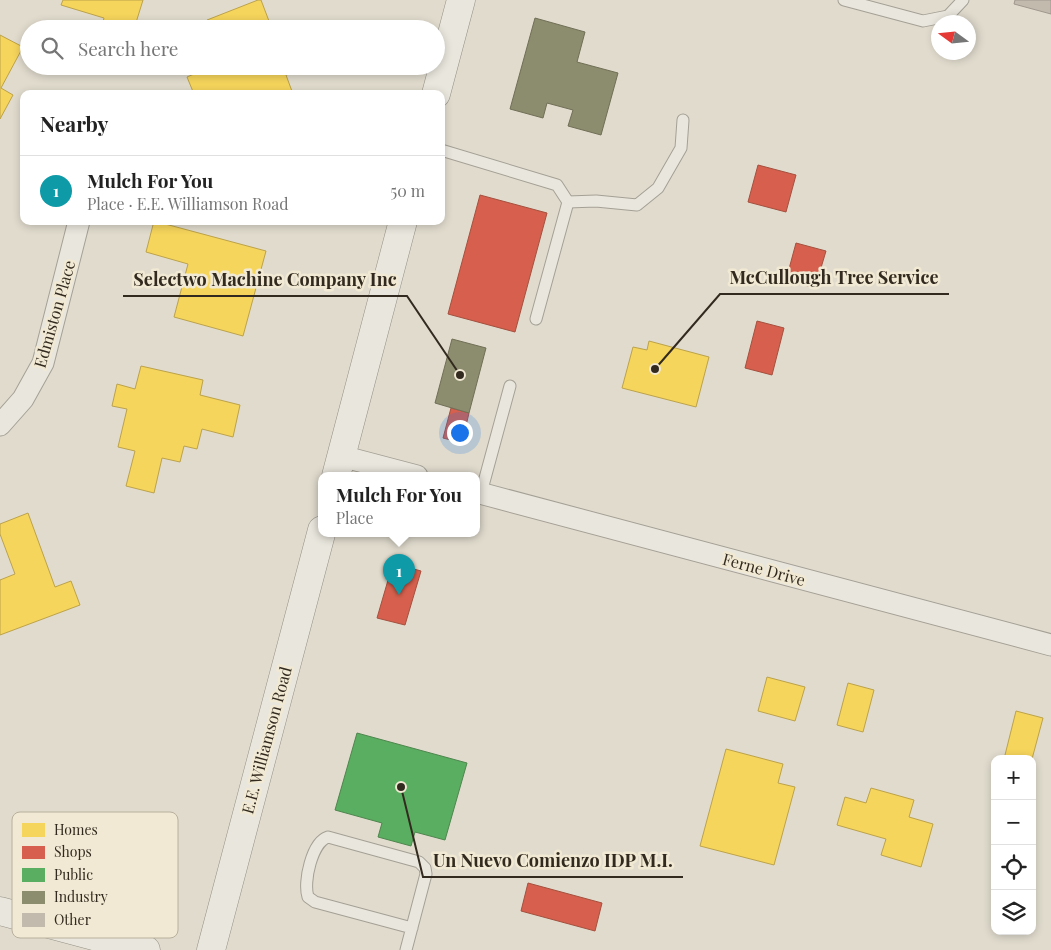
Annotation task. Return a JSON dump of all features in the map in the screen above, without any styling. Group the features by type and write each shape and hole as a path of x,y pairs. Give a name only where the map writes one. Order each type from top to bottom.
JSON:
{"street":[{"path":"445,60 461,0"},
{"path":"437,90 441,75"},
{"name":"Edmiston Place","path":"0,425 23,399 43,363 79,225"},
{"path":"385,472 338,466 402,225"},
{"name":"Ferne Drive","path":"480,493 1051,645"},
{"name":"E.E. Williamson Road","path":"212,950 320,537"},
{"path":"101,938 146,950"}],"lane":[{"path":"844,0 923,21 948,16 963,0"},
{"path":"568,202 596,201 637,205 658,188 681,148 682,120"},
{"path":"445,151 557,185 568,202 536,319"},
{"path":"480,490 510,386"},
{"path":"406,950 412,928 426,874 425,868 419,862 337,839 328,837 321,839 316,845 305,888 308,897 315,902 412,928"}],"building: Homes":[{"path":"63,0 143,0 137,20 103,20 104,18 61,5"},
{"path":"261,0 269,20 207,20"},
{"path":"0,35 20,45 20,53 1,88 13,95 0,119"},
{"path":"192,75 286,75 292,90 192,90 187,77"},
{"path":"153,225 169,225 266,251 243,336 174,317 188,264 146,252"},
{"path":"649,341 709,357 696,407 622,388 633,347 647,350"},
{"path":"141,366 203,380 200,395 240,405 233,437 202,429 197,449 184,446 180,462 162,458 154,493 126,486 135,451 118,447 127,409 112,406 117,384 135,389"},
{"path":"28,513 55,587 71,581 80,605 0,635 0,580 15,574 0,534 0,524"},
{"path":"767,677 805,687 795,721 758,711"},
{"path":"848,683 874,690 863,732 837,725"},
{"path":"1016,711 1043,718 1033,755 1005,755"},
{"path":"726,749 783,764 778,783 795,787 774,865 700,846"},
{"path":"871,788 914,800 909,817 933,824 921,867 881,855 886,839 837,825 845,797 866,803"}],"building: Shops":[{"path":"758,165 796,175 786,212 748,202"},
{"path":"480,195 547,213 515,332 448,314"},
{"path":"796,243 826,251 815,288 786,280"},
{"path":"757,321 784,328 772,375 745,368"},
{"path":"451,408 469,413 462,443 443,438"},
{"path":"393,563 421,571 405,625 377,618"},
{"path":"528,883 602,903 595,931 521,911"}],"building: Public":[{"path":"357,733 467,763 445,840 415,832 411,846 378,837 382,823 335,810"}],"building: Industry":[{"path":"535,18 585,32 577,62 618,73 601,135 568,126 573,110 547,103 543,118 510,109"},
{"path":"452,339 486,348 469,413 435,403"}],"building: Other":[{"path":"1015,0 1051,0 1051,14 1014,4"}],"place":[{"name":"McCullough Tree Service","path":"655,369"},
{"name":"Selectwo Machine Company Inc","path":"460,375"},
{"name":"Mulch For You","path":"399,595"},
{"name":"Un Nuevo Comienzo IDP M.I.","path":"401,787"}]}
